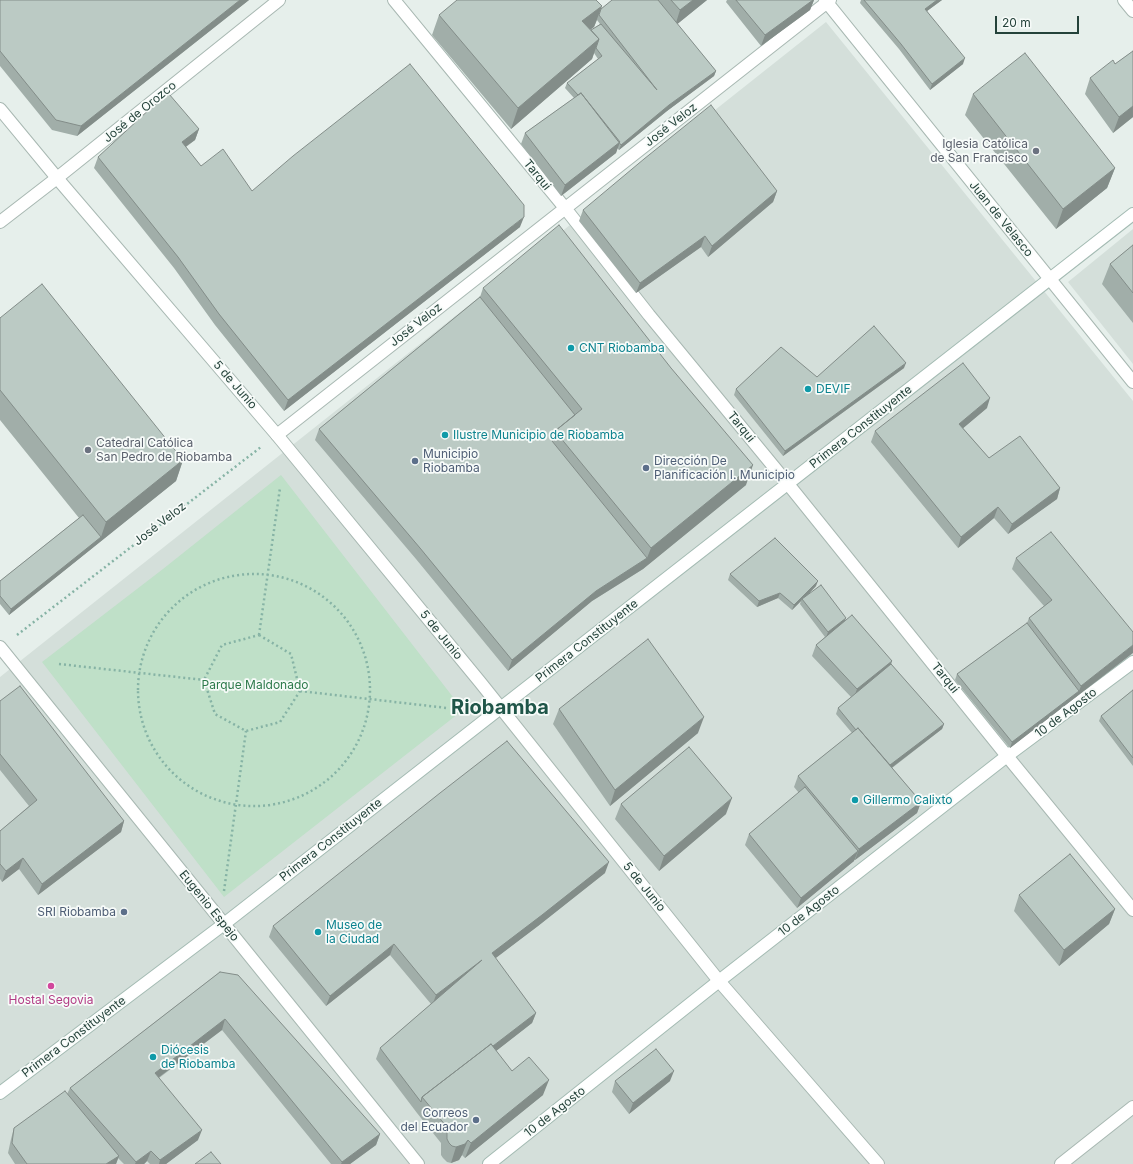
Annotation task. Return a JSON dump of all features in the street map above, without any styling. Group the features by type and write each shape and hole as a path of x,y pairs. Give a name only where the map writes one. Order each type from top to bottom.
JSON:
{"street":[{"name":"José de Orozco","path":"0,222 280,0"},
{"name":"Tarqui","path":"394,0 565,208 649,315 1133,910"},
{"path":"1124,0 1133,11"},
{"name":"José Veloz","path":"277,435 827,1"},
{"name":"Juan de Velasco","path":"827,1 1133,382"},
{"name":"5 de Junio","path":"0,109 57,178 277,435 501,708 719,981 878,1164"},
{"name":"Primera Constituyente","path":"0,1093 224,924 1133,214"},
{"name":"Eugenio Espejo","path":"0,648 418,1164"},
{"name":"10 de Agosto","path":"489,1164 719,981 1008,756 1133,662"},
{"path":"1061,1164 1133,1108"}],"path":[{"name":"José Veloz","path":"0,648 277,435"},
{"path":"259,635 280,488"},
{"path":"267,574 276,574 318,591 351,623 369,665 369,711 352,754 320,786 279,805 233,805 190,788 158,756 140,714 140,668 156,626 188,593 230,575 267,574"},
{"path":"259,635 291,654 300,692 280,722 246,731 215,714 204,680 222,645 259,635"},
{"path":"59,664 204,680"},
{"path":"300,692 447,708"},
{"path":"224,897 246,731"}],"shaded area":[{"path":"826,22 1133,401 1133,1164 0,1164 0,677"},
{"path":"1133,229 1133,364 1068,282"}],"green space":[{"name":"Parque Maldonado","path":"281,475 463,710 224,897 42,662 163,569"}],"building":[{"path":"0,0 240,0 81,126 56,120 0,51"},
{"path":"457,0 596,0 602,6 582,21 599,39 518,108 439,15"},
{"path":"612,0 658,0 716,71 669,105 621,145 581,93 578,95 567,83 602,56 596,48 599,39 591,30 601,24 657,90 599,15 601,9"},
{"path":"671,0 693,0 680,10"},
{"path":"736,0 813,0 765,35"},
{"path":"864,0 937,0 925,9 965,58 932,84"},
{"path":"1133,51 1133,106 1119,117 1090,78 1113,60 1115,64"},
{"name":"Iglesia Católica de San Francisco","path":"1025,53 1115,168 1063,209 973,94"},
{"path":"410,64 524,205 524,217 288,400 219,314 178,257 98,157 153,106 169,94 199,129 182,142 201,166 223,149 252,191 293,156"},
{"path":"581,93 620,142 565,185 525,133"},
{"path":"711,105 777,191 712,246 705,236 640,283 583,210"},
{"path":"559,225 671,368 753,465 651,548 555,431 582,409 483,288"},
{"path":"1133,245 1133,293 1110,264"},
{"name":"Catedral Católica San Pedro de Riobamba","path":"42,284 183,460 106,522 0,390 0,318"},
{"path":"480,297 575,415 555,431 552,441 647,558 596,591 512,660 420,548 319,429"},
{"name":"DEVIF","path":"874,326 906,363 785,451 736,389 781,347 817,377"},
{"path":"963,363 990,398 959,424 989,458 1020,436 1060,488 1012,524 998,507 961,537 875,431"},
{"path":"83,515 101,537 11,609 0,596 0,581"},
{"path":"1051,532 1133,632 1133,645 1081,686 1029,618 1052,600 1016,558"},
{"path":"775,538 818,581 794,605 780,593 759,601 730,574"},
{"path":"821,585 846,618 828,632 802,599"},
{"path":"852,615 892,661 857,689 816,645"},
{"path":"1027,623 1079,691 1012,742 957,674"},
{"path":"648,639 704,717 615,790 559,709"},
{"path":"891,664 944,724 890,765 858,728 856,730 838,708"},
{"path":"20,686 124,821 42,884 23,858 6,871 0,864 0,831 37,800 0,754 0,701"},
{"path":"1133,690 1133,758 1101,716"},
{"name":"Gillermo Calixto","path":"858,728 921,802 859,849 798,776"},
{"path":"507,741 609,862 492,953 536,1013 493,1046 491,1044 422,1097 421,1102 380,1048 482,960 436,995 394,944 330,996 273,926"},
{"path":"689,747 732,798 664,856 621,804"},
{"path":"805,787 858,851 801,898 749,834"},
{"path":"1070,854 1115,909 1064,950 1019,895"},
{"name":"Diócesis de Riobamba","path":"220,972 238,975 380,1134 342,1162 225,1019 155,1073 202,1130 160,1160 151,1151 136,1162 70,1088"},
{"path":"491,1044 512,1071 529,1057 549,1080 471,1143 468,1140 465,1144 456,1147 452,1146 447,1139 447,1127 422,1097"},
{"path":"656,1049 674,1071 633,1103 615,1081"},
{"path":"65,1091 119,1156 106,1164 27,1164 12,1143 14,1128"},
{"path":"211,1152 221,1164 195,1164"}],"place":[{"name":"Iglesia Católica de San Francisco","path":"1036,151"},
{"name":"CNT Riobamba","path":"571,348"},
{"name":"DEVIF","path":"808,389"},
{"name":"Ilustre Municipio de Riobamba","path":"445,435"},
{"name":"Catedral Católica San Pedro de Riobamba","path":"88,450"},
{"name":"Municipio Riobamba","path":"415,461"},
{"name":"Dirección De Planificación I. Municipio","path":"646,468"},
{"name":"Gillermo Calixto","path":"855,800"},
{"name":"SRI Riobamba","path":"124,912"},
{"name":"Museo de la Ciudad","path":"318,932"},
{"name":"Hostal Segovia","path":"51,986"},
{"name":"Diócesis de Riobamba","path":"153,1057"},
{"name":"Correos del Ecuador","path":"476,1120"}],"district":[{"name":"Riobamba","path":"500,708"}]}
